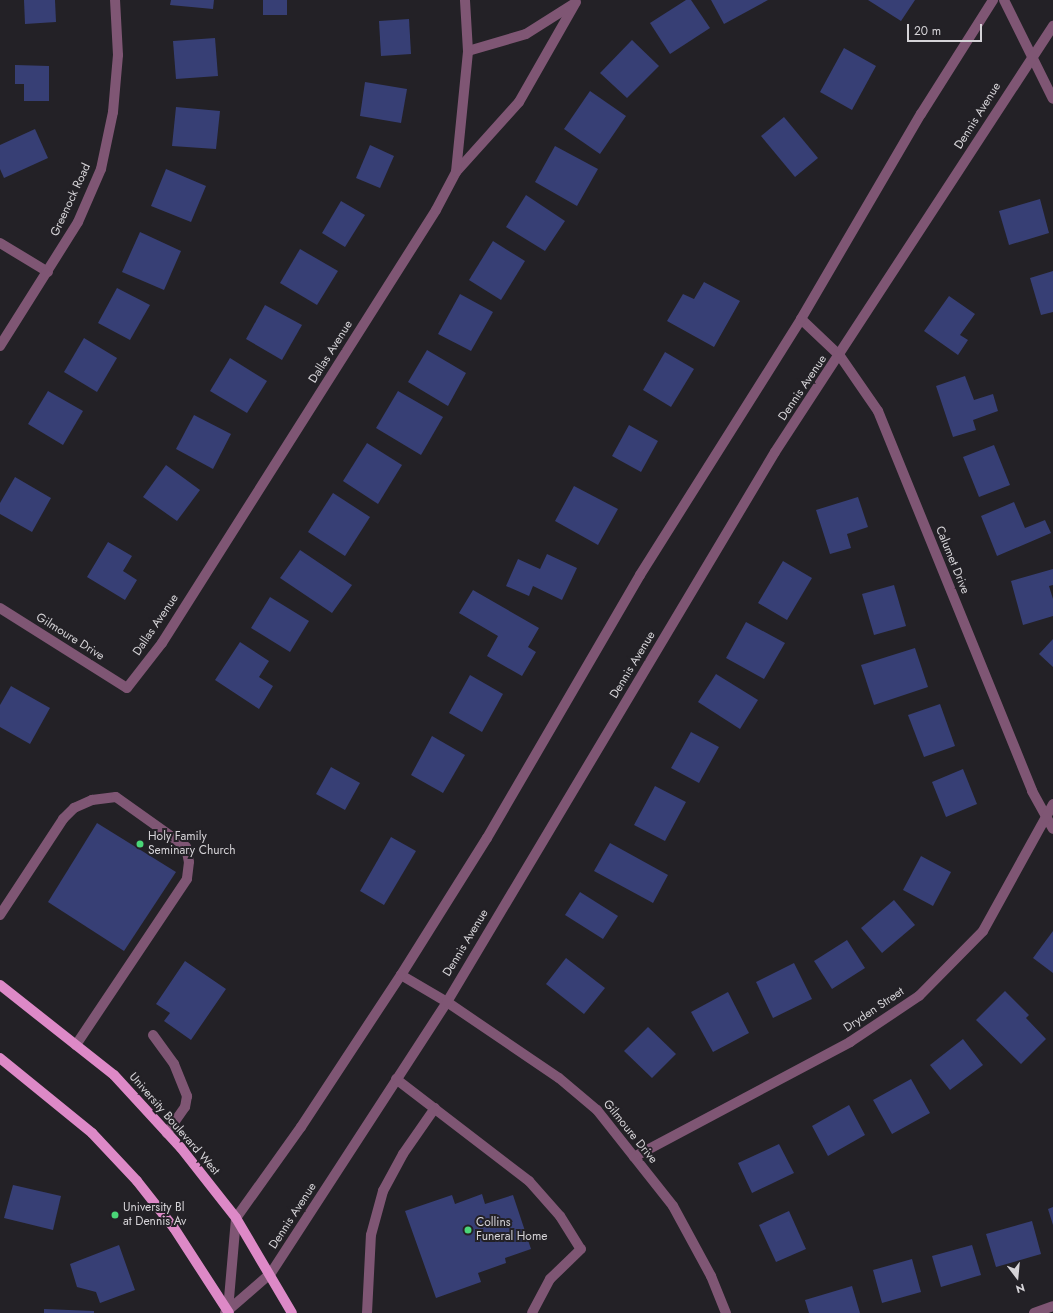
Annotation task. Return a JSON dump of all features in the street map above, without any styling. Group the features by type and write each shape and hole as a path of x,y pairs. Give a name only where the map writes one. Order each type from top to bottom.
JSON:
{"main road":[{"name":"University Boulevard West","path":"0,985 114,1075 167,1133 236,1218 270,1273 292,1313"},
{"path":"0,1058 92,1133 137,1181 174,1228 227,1312"}],"street":[{"name":"Greenock Road","path":"0,346 48,272 78,222 101,169 113,112 118,55 115,0"},
{"name":"Dallas Avenue","path":"127,688 162,643 436,210 456,172 468,51 465,0"},
{"path":"227,1312 236,1218 301,1128 401,974 486,838 640,575 801,318 921,114 993,0"},
{"path":"1004,0 1033,54 1053,99"},
{"path":"468,51 526,34 578,1"},
{"path":"456,172 519,102 578,1"},
{"name":"Dennis Avenue","path":"227,1312 270,1273 447,1002 776,452 840,356 1033,54 1053,26"},
{"path":"0,243 48,272"},
{"name":"Calumet Drive","path":"801,318 840,356 878,411 1032,791 1053,829"},
{"name":"Gilmoure Drive","path":"0,608 127,688"},
{"path":"0,915 63,819 74,808 92,800 116,797 186,847 189,862 187,879 76,1045"},
{"name":"Dryden Street","path":"634,1157 850,1042 919,996 983,931 1047,819 1053,804"},
{"name":"Gilmoure Drive","path":"401,974 447,1002 559,1078 597,1110 674,1206 711,1276 726,1313"},
{"path":"153,1035 174,1064 187,1096 185,1107 167,1133"},
{"path":"396,1079 528,1180 560,1216 581,1249 550,1279 532,1313"},
{"path":"367,1313 371,1235 383,1192 403,1154 435,1108"},
{"path":"1034,1313 1053,1306"}],"building":[{"path":"24,0 55,0 56,22 25,24"},
{"path":"171,0 214,0 213,9 170,5"},
{"path":"263,0 287,0 287,15 263,15"},
{"path":"686,0 691,0 710,28 670,54 650,23"},
{"path":"711,0 768,0 724,24"},
{"path":"868,0 915,0 901,21"},
{"path":"409,19 411,54 381,56 379,21"},
{"path":"215,38 218,76 176,79 173,41"},
{"path":"632,40 659,66 627,98 600,73"},
{"path":"844,48 876,66 852,110 820,92"},
{"path":"15,65 49,66 49,101 24,101 24,84 15,84"},
{"path":"365,82 407,89 401,123 360,116"},
{"path":"590,91 626,116 600,154 564,129"},
{"path":"176,107 220,111 216,149 172,146"},
{"path":"784,117 818,158 795,177 761,136"},
{"path":"35,129 48,158 4,178 0,169 0,145"},
{"path":"370,145 394,156 380,188 356,178"},
{"path":"555,146 598,169 577,206 535,182"},
{"path":"166,169 206,186 191,222 151,206"},
{"path":"526,195 565,221 545,251 506,227"},
{"path":"1040,199 1049,233 1009,245 999,211"},
{"path":"341,201 365,215 345,247 322,233"},
{"path":"140,232 181,251 164,290 122,272"},
{"path":"493,241 525,261 501,300 469,280"},
{"path":"300,249 338,271 317,305 280,283"},
{"path":"1053,271 1053,312 1041,315 1030,278"},
{"path":"704,282 740,301 714,347 667,321 683,294 694,299"},
{"path":"117,288 150,305 130,340 98,323"},
{"path":"460,294 493,312 471,351 438,334"},
{"path":"949,296 975,314 960,335 968,340 958,355 924,331"},
{"path":"265,305 302,325 282,360 246,339"},
{"path":"84,338 117,358 97,392 64,372"},
{"path":"427,350 466,373 448,406 408,382"},
{"path":"665,352 694,369 671,407 643,390"},
{"path":"230,358 267,381 247,413 210,391"},
{"path":"965,376 974,400 993,394 998,411 973,420 976,430 953,437 936,386"},
{"path":"48,391 83,411 63,445 28,424"},
{"path":"398,391 443,417 421,455 376,428"},
{"path":"194,415 231,434 213,469 176,449"},
{"path":"629,425 658,441 641,472 612,456"},
{"path":"367,443 402,465 378,504 343,481"},
{"path":"994,445 1010,485 979,497 963,457"},
{"path":"166,465 200,490 177,521 143,497"},
{"path":"15,477 51,498 32,532 0,514 0,503"},
{"path":"574,486 618,509 598,545 555,521"},
{"path":"333,493 370,517 345,556 308,532"},
{"path":"858,497 868,527 847,534 851,548 830,554 816,510"},
{"path":"1014,502 1025,528 1045,520 1051,533 997,556 981,516"},
{"path":"108,542 132,556 123,571 137,580 125,600 87,577"},
{"path":"300,550 352,585 332,613 280,578"},
{"path":"547,554 577,568 562,600 533,586 529,596 506,586 518,559 540,569"},
{"path":"783,561 812,578 787,620 758,603"},
{"path":"1053,569 1053,585 1049,586 1053,599 1053,616 1023,625 1011,581"},
{"path":"894,585 906,626 874,635 862,594"},
{"path":"473,590 539,628 528,647 536,652 522,676 487,656 498,636 459,613"},
{"path":"270,597 309,621 290,652 251,628"},
{"path":"746,622 785,643 764,679 726,658"},
{"path":"1053,639 1053,667 1039,654"},
{"path":"240,642 269,661 259,677 273,686 259,709 215,680"},
{"path":"915,648 928,687 874,705 861,665"},
{"path":"716,674 758,700 740,729 698,702"},
{"path":"470,675 503,694 482,732 449,713"},
{"path":"11,686 50,708 30,744 0,727 0,705"},
{"path":"940,704 955,746 924,757 908,715"},
{"path":"691,732 719,747 699,783 671,768"},
{"path":"432,736 465,755 443,793 411,775"},
{"path":"331,767 360,783 345,810 316,794"},
{"path":"963,769 977,804 946,817 932,782"},
{"path":"655,786 686,802 665,841 634,825"},
{"path":"97,823 176,872 124,951 48,902"},
{"path":"391,837 416,851 384,905 360,891"},
{"path":"610,843 668,875 653,903 594,871"},
{"path":"921,856 951,872 933,906 903,890"},
{"path":"580,892 618,916 603,939 565,915"},
{"path":"894,900 915,925 882,953 861,928"},
{"path":"1053,931 1053,973 1033,958"},
{"path":"847,940 865,968 832,989 814,961"},
{"path":"566,958 605,988 584,1014 546,984"},
{"path":"185,961 226,989 191,1040 164,1021 170,1013 156,1004"},
{"path":"794,963 812,999 773,1018 756,982"},
{"path":"1005,991 1029,1015 1026,1018 1046,1039 1021,1064 976,1020"},
{"path":"728,992 749,1033 713,1052 691,1012"},
{"path":"648,1027 676,1054 652,1078 624,1051"},
{"path":"963,1039 983,1065 950,1090 930,1065"},
{"path":"911,1079 930,1113 892,1134 873,1100"},
{"path":"849,1105 865,1135 828,1156 812,1126"},
{"path":"779,1144 794,1173 752,1193 738,1163"},
{"path":"13,1185 61,1196 53,1230 4,1218"},
{"name":"Collins Funeral Home","path":"482,1194 485,1204 513,1195 531,1249 505,1258 506,1263 478,1273 481,1282 436,1298 405,1211 452,1195 455,1204"},
{"path":"1053,1207 1053,1225 1048,1209"},
{"path":"789,1211 806,1249 776,1262 759,1225"},
{"path":"1032,1221 1041,1254 996,1267 986,1234"},
{"path":"119,1245 135,1290 100,1303 96,1292 77,1287 70,1264"},
{"path":"972,1245 981,1275 941,1287 932,1256"},
{"path":"912,1259 921,1292 882,1303 873,1270"},
{"path":"852,1286 860,1313 809,1313 805,1300"},
{"path":"44,1309 94,1311 94,1313 44,1313"}],"place":[{"name":"Holy Family Seminary Church","path":"140,844"},
{"name":"University Bl at Dennis Av","path":"115,1215"},
{"name":"Collins Funeral Home","path":"468,1230"}]}
